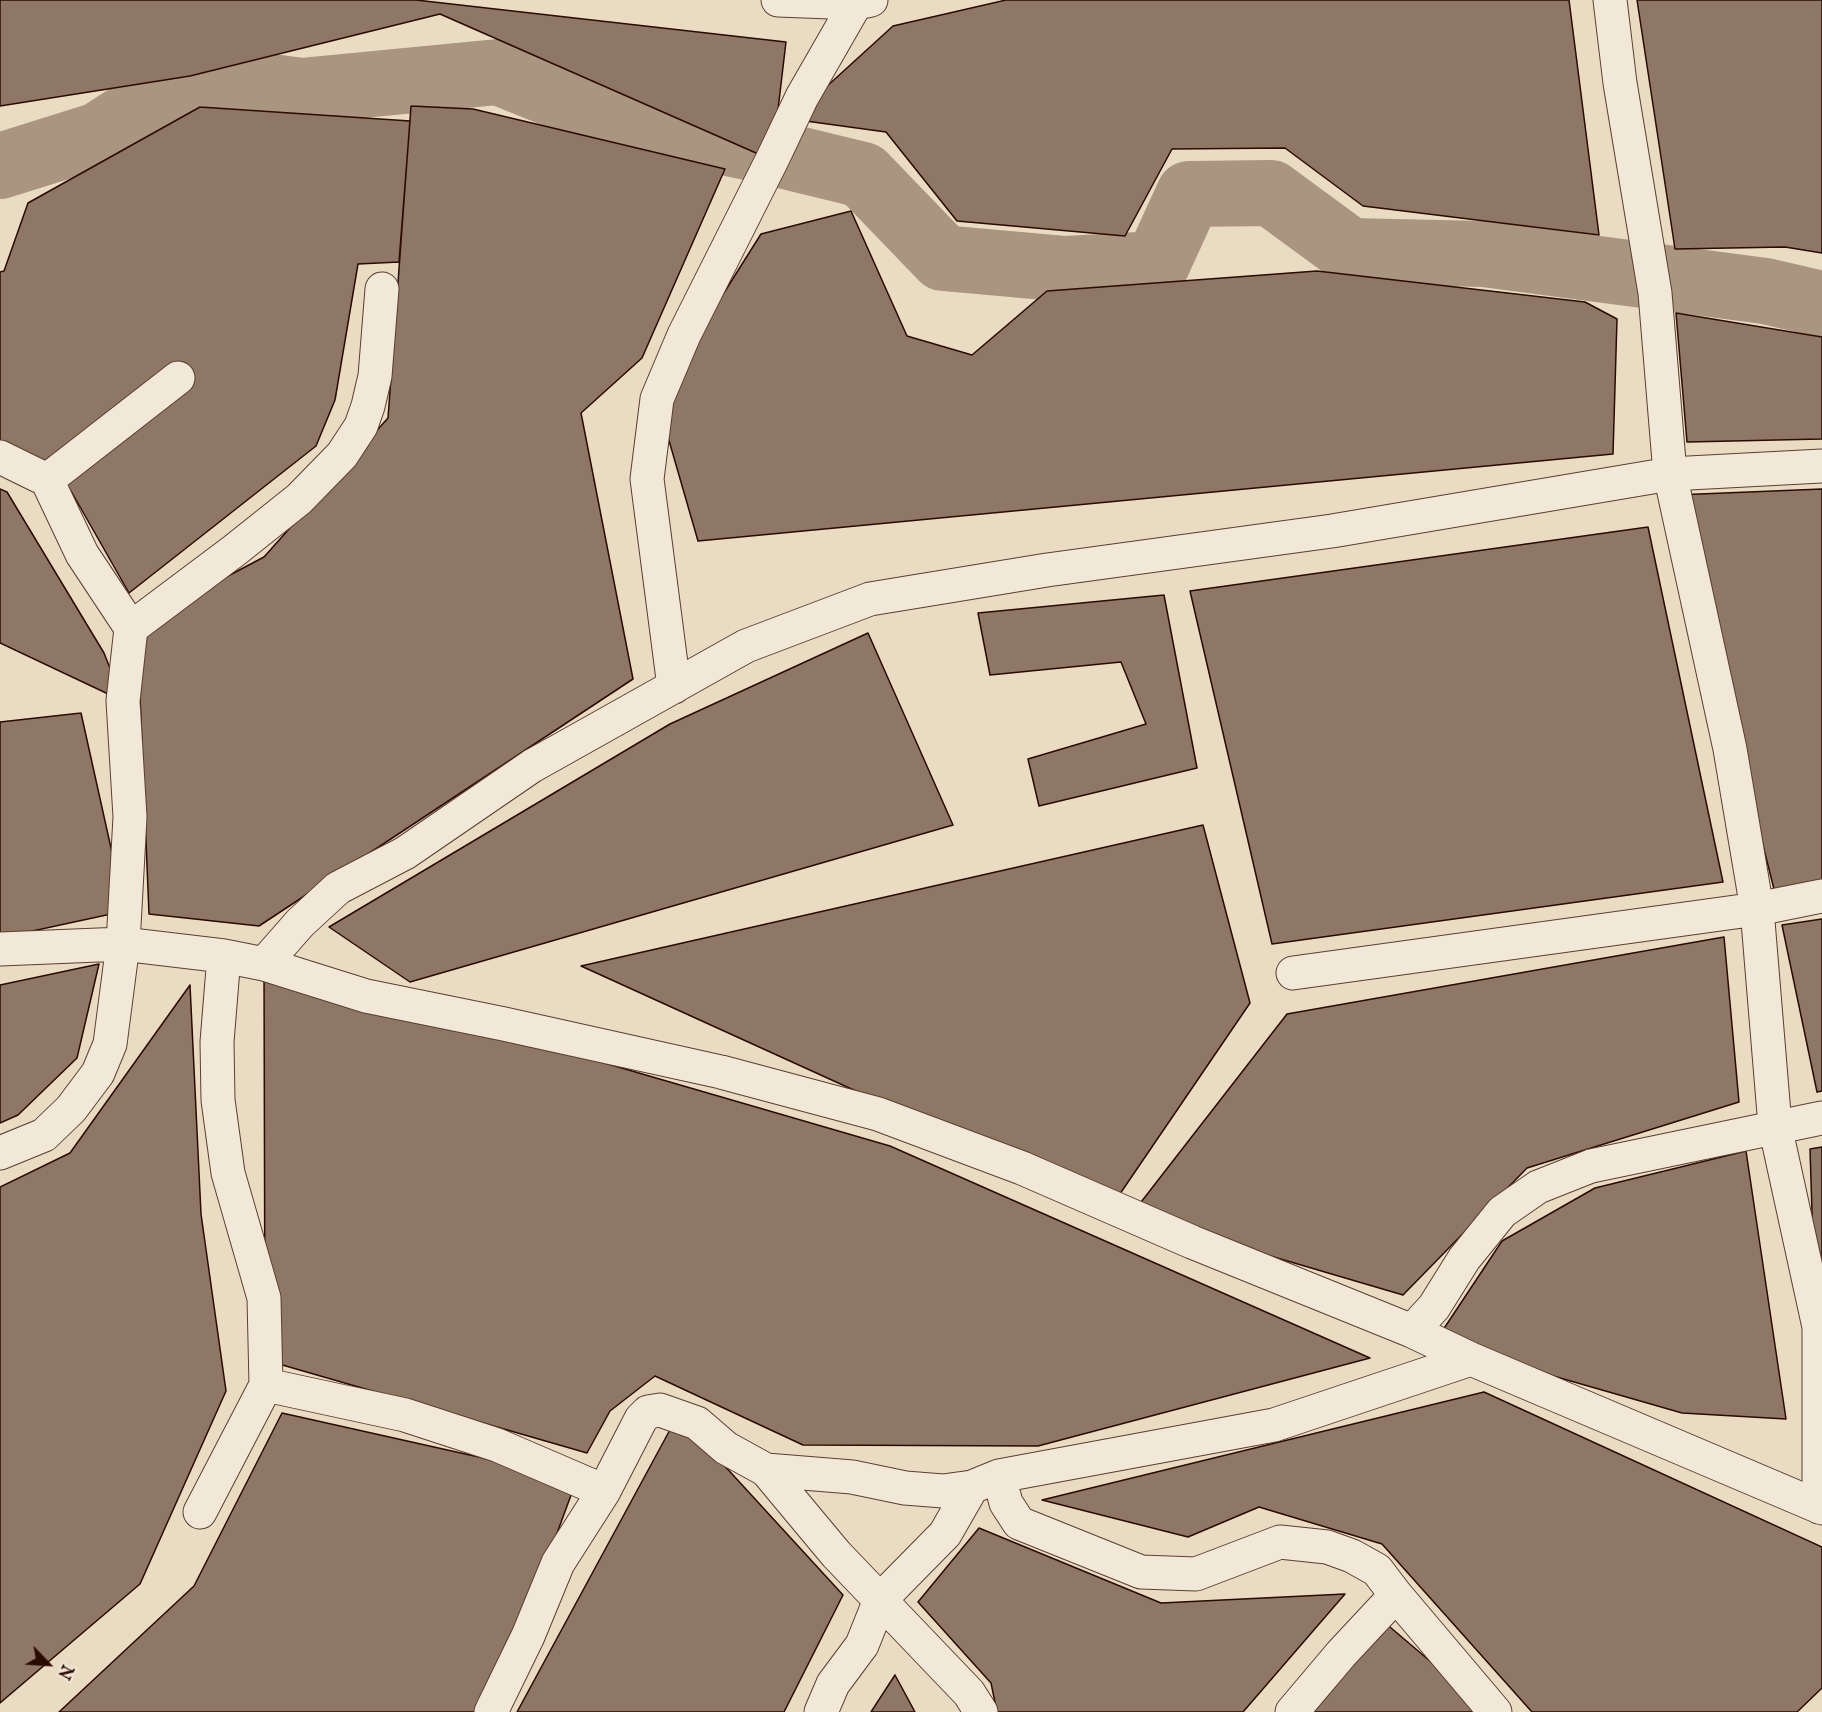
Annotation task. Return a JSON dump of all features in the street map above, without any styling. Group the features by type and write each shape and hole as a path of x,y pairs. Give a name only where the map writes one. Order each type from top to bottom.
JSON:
{"street":[{"path":"778,0 864,2"},
{"path":"0,949 123,944 224,956 264,964 366,996 721,1072 878,1114 1022,1168 1192,1242 1413,1331 1471,1359 1821,1508 1820,1327 1775,1126 1757,909 1730,749 1670,474 1655,293 1620,83 1610,0"},
{"path":"674,687 647,479 657,399 684,335 802,97 864,2"},
{"path":"131,628 236,550 299,499 342,455 361,426 368,406 375,376 382,289"},
{"path":"47,480 178,378"},
{"path":"0,457 47,480 82,554 131,628 123,700 130,817 123,944 110,1044 98,1073 71,1109 44,1135 0,1153"},
{"path":"264,964 300,923 338,888 405,853 532,765 746,646 870,599 1047,570 1332,531 1670,474 1822,466"},
{"path":"1293,973 1757,909 1822,896"},
{"path":"200,1512 266,1385 264,1298 228,1173 218,1100 217,1041 224,956"},
{"path":"1413,1331 1434,1307 1464,1259 1502,1212 1538,1187 1591,1166 1822,1118"},
{"path":"766,1470 852,1477 905,1488 943,1491 1274,1425 1471,1359"},
{"path":"266,1385 405,1414 496,1444 604,1491"},
{"path":"491,1712 528,1636 558,1563 604,1491 641,1419 648,1412 660,1410 697,1423 726,1448 766,1470 836,1554 969,1693 981,1712"},
{"path":"986,1482 1006,1503 1019,1523 1141,1572 1196,1574 1280,1542 1327,1547 1352,1556 1377,1570 1495,1712"},
{"path":"821,1712 833,1684 862,1644 880,1600 945,1534 986,1482"},
{"path":"1292,1712 1341,1654 1396,1595"}],"building":[{"path":"0,0 416,0 786,42 772,160 440,14 190,76 0,106"},
{"path":"1006,0 1569,0 1599,235 1363,206 1285,148 1172,149 1125,236 957,221 886,132 791,119 893,26"},
{"path":"1637,0 1822,0 1822,253 1785,247 1675,249"},
{"path":"411,106 473,109 725,169 642,358 581,413 633,679 259,926 149,914 137,624 264,557 388,418"},
{"path":"200,107 410,121 399,262 358,264 335,400 316,446 129,593 71,491 0,456 0,272 4,271 28,203"},
{"path":"851,211 907,336 972,355 1047,291 1317,271 1585,302 1617,319 1613,454 698,541 657,399 761,234"},
{"path":"1676,313 1822,337 1822,439 1687,442"},
{"path":"0,489 7,492 104,653 123,701 0,643"},
{"path":"1822,489 1822,895 1778,905 1675,495"},
{"path":"1648,527 1723,882 1272,944 1190,591"},
{"path":"1164,595 1197,768 1039,806 1028,759 1146,724 1121,662 990,675 978,613"},
{"path":"868,633 953,825 410,982 329,927 670,724"},
{"path":"81,713 125,911 0,938 0,722"},
{"path":"1203,825 1250,1003 1111,1207 581,966"},
{"path":"1822,919 1822,1091 1817,1092 1782,925"},
{"path":"1724,937 1739,1102 1527,1168 1403,1295 1131,1215 1287,1014"},
{"path":"99,964 77,1058 18,1115 0,1123 0,985"},
{"path":"264,964 890,1146 1370,1358 1038,1446 803,1445 655,1376 610,1411 587,1453 265,1360"},
{"path":"190,985 201,1214 226,1391 140,1584 0,1703 0,1187 70,1153"},
{"path":"1822,1147 1822,1307 1815,1308 1810,1149"},
{"path":"1746,1151 1786,1419 1682,1413 1435,1342 1502,1241 1595,1188"},
{"path":"1484,1392 1822,1547 1822,1688 1797,1712 1532,1712 1382,1544 1259,1507 1188,1537 1042,1500"},
{"path":"282,1413 577,1479 491,1712 59,1712 194,1586"},
{"path":"678,1415 843,1595 784,1712 517,1712"},
{"path":"979,1528 1161,1603 1345,1594 1243,1712 997,1712 991,1683 918,1602"},
{"path":"1377,1616 1490,1712 1289,1712"},
{"path":"895,1675 915,1712 871,1712"}],"waterway":[{"path":"0,166 99,135 190,76 301,91 498,72 620,121 752,148 863,175 943,258 1066,269 1157,264 1189,194 1271,193 1350,251 1484,254 1765,291 1822,304"}]}
